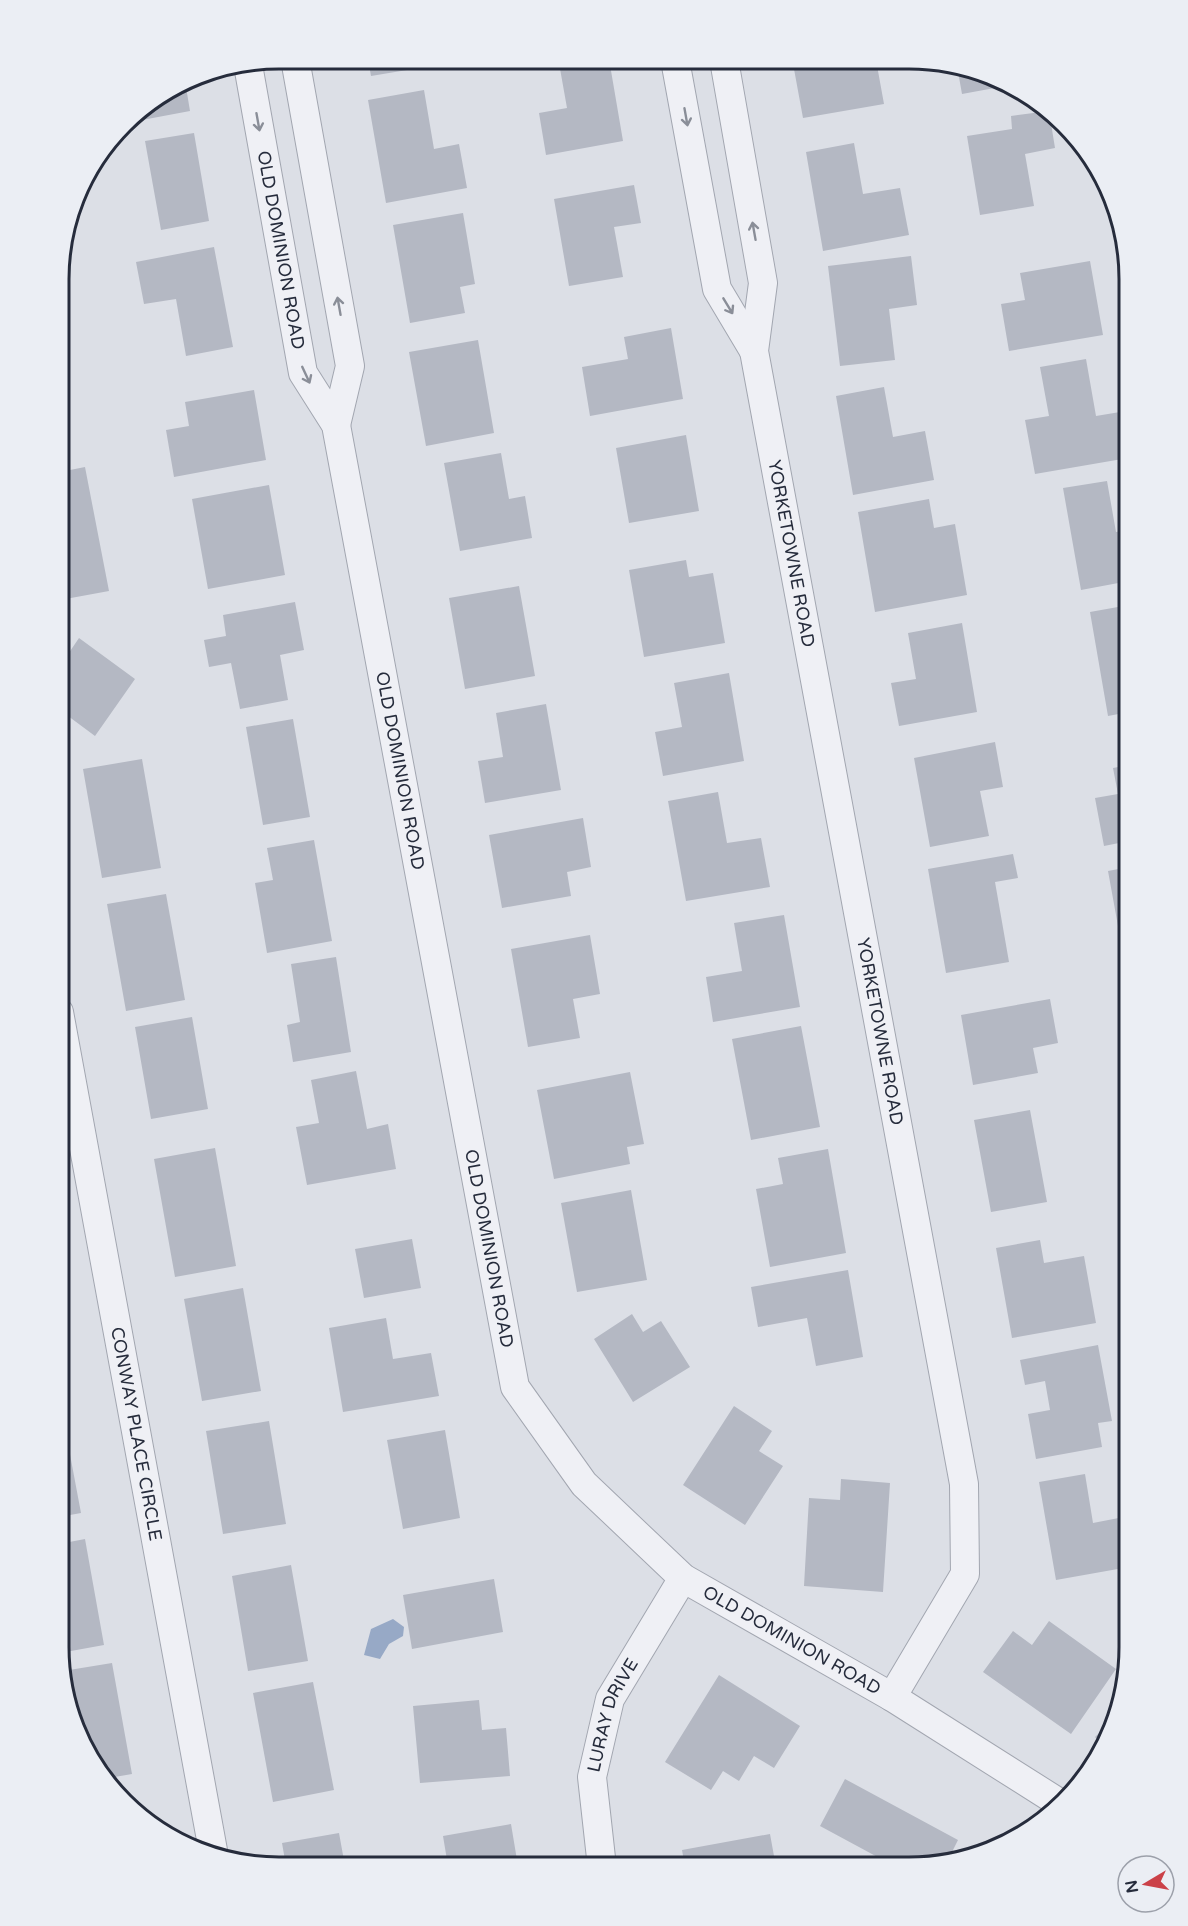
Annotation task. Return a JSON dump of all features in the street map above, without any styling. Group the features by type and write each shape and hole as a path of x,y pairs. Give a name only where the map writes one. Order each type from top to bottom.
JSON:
{"street":[{"name":"OLD DOMINION ROAD","path":"297,69 350,366 336,425"},
{"name":"YORKETOWNE ROAD","path":"677,69 717,289 754,351"},
{"name":"YORKETOWNE ROAD","path":"726,69 763,283 754,351 964,1484 965,1574 892,1697"},
{"name":"OLD DOMINION ROAD","path":"249,71 303,373 336,425 515,1387 584,1484 683,1578 892,1697 1053,1799"},
{"name":"CONWAY PLACE CIRCLE","path":"69,1066 212,1846"},
{"name":"LURAY DRIVE","path":"601,1857 592,1778 610,1700 683,1578"}],"water":[{"path":"393,1619 404,1627 403,1636 389,1644 380,1659 364,1655 371,1629"}],"building":[{"path":"370,69 413,69 371,76"},
{"path":"560,69 611,69 623,141 546,155 539,113 567,108"},
{"path":"794,69 878,69 884,104 803,118"},
{"path":"959,75 995,88 962,94"},
{"path":"424,90 434,149 459,144 467,188 386,203 368,100"},
{"path":"187,91 190,111 142,120"},
{"path":"1038,113 1051,126 1055,148 1025,154 1034,206 980,215 967,136 1012,129 1011,116"},
{"path":"194,133 209,221 161,230 145,141"},
{"path":"854,143 863,194 900,188 909,235 823,251 806,152"},
{"path":"634,185 641,223 614,227 623,277 569,286 554,199"},
{"path":"463,213 475,284 460,287 465,313 410,323 393,225"},
{"path":"214,247 233,347 186,356 176,299 144,304 136,262"},
{"path":"911,256 917,305 889,309 895,360 840,366 828,266"},
{"path":"1090,261 1103,335 1009,351 1001,304 1025,300 1020,273"},
{"path":"671,328 683,399 590,416 582,367 628,359 624,337"},
{"path":"478,340 494,433 426,446 409,352"},
{"path":"1086,359 1096,416 1119,412 1119,460 1035,474 1025,420 1049,416 1040,367"},
{"path":"884,387 893,437 925,431 934,480 853,495 836,396"},
{"path":"254,390 266,460 174,477 166,430 189,426 185,402"},
{"path":"686,435 699,511 629,523 616,448"},
{"path":"501,453 509,499 525,496 532,538 460,551 444,463"},
{"path":"85,467 109,591 69,598 69,470"},
{"path":"1107,481 1116,532 1119,532 1119,583 1081,590 1063,488"},
{"path":"269,485 285,575 208,589 192,499"},
{"path":"929,499 934,528 955,524 967,595 875,612 858,512"},
{"path":"686,560 689,577 713,573 725,643 644,657 629,570"},
{"path":"519,586 535,676 465,689 449,598"},
{"path":"295,602 304,650 280,655 288,700 240,709 231,663 209,667 204,640 226,636 223,615"},
{"path":"1119,607 1119,714 1108,716 1090,612"},
{"path":"962,623 977,712 899,726 891,683 916,679 908,633"},
{"path":"79,638 135,679 95,736 69,717 69,653"},
{"path":"729,673 744,761 663,776 655,732 682,727 674,683"},
{"path":"546,704 561,790 485,803 478,761 503,757 496,713"},
{"path":"293,719 310,817 263,825 246,727"},
{"path":"995,742 1003,787 980,791 989,836 930,847 914,758"},
{"path":"142,759 161,868 102,878 83,769"},
{"path":"1119,767 1119,843 1104,846 1095,798 1118,794 1113,768"},
{"path":"718,792 727,843 761,838 770,887 686,901 668,801"},
{"path":"583,818 591,867 567,872 571,896 502,908 489,835"},
{"path":"314,840 332,941 267,953 255,883 273,880 267,848"},
{"path":"1013,854 1018,878 995,882 1009,962 946,973 928,869"},
{"path":"1119,869 1119,932 1108,871"},
{"path":"166,894 185,1000 126,1011 107,904"},
{"path":"784,915 800,1007 713,1022 706,977 742,971 734,923"},
{"path":"590,935 600,994 573,999 580,1038 528,1047 511,949"},
{"path":"336,957 351,1052 293,1062 287,1025 300,1022 291,964"},
{"path":"1050,999 1058,1043 1033,1048 1038,1073 973,1085 961,1015"},
{"path":"192,1017 208,1109 151,1119 135,1027"},
{"path":"801,1026 820,1127 751,1140 732,1039"},
{"path":"356,1071 367,1129 388,1124 396,1169 307,1185 296,1127 319,1123 311,1080"},
{"path":"630,1072 644,1144 627,1147 630,1164 554,1179 537,1090"},
{"path":"1030,1110 1047,1202 991,1212 974,1120"},
{"path":"215,1148 236,1266 175,1277 154,1159"},
{"path":"828,1149 846,1253 770,1267 756,1189 783,1184 778,1158"},
{"path":"631,1190 647,1280 577,1292 561,1203"},
{"path":"412,1239 421,1288 364,1298 355,1249"},
{"path":"1040,1240 1044,1263 1084,1256 1096,1323 1012,1338 996,1248"},
{"path":"848,1270 863,1357 816,1366 807,1318 758,1327 751,1287"},
{"path":"243,1288 261,1391 202,1401 184,1299"},
{"path":"632,1314 643,1332 661,1321 690,1367 633,1402 594,1339"},
{"path":"386,1318 393,1359 431,1353 439,1396 343,1412 329,1328"},
{"path":"1098,1345 1112,1421 1098,1423 1102,1447 1036,1459 1028,1414 1050,1410 1045,1381 1025,1385 1020,1360"},
{"path":"734,1406 772,1431 759,1451 783,1466 745,1525 683,1485"},
{"path":"269,1421 286,1524 223,1534 206,1431"},
{"path":"445,1430 460,1518 403,1529 387,1440"},
{"path":"69,1449 81,1513 69,1515"},
{"path":"1085,1474 1093,1523 1119,1518 1119,1569 1056,1580 1039,1482"},
{"path":"841,1479 890,1483 883,1592 804,1586 809,1498 840,1500"},
{"path":"85,1539 104,1645 69,1651 69,1647 69,1542"},
{"path":"291,1565 308,1661 248,1671 232,1576"},
{"path":"494,1579 503,1632 412,1649 403,1595"},
{"path":"1049,1621 1116,1669 1071,1734 983,1672 1013,1631 1032,1645"},
{"path":"112,1663 132,1774 114,1777 97,1752 76,1701 71,1670"},
{"path":"719,1675 800,1726 774,1768 754,1756 739,1781 723,1771 711,1790 665,1762"},
{"path":"313,1682 334,1790 273,1802 253,1693"},
{"path":"479,1700 482,1730 506,1728 510,1776 420,1783 413,1706"},
{"path":"845,1779 958,1840 950,1853 877,1857 820,1826"},
{"path":"511,1824 516,1857 446,1857 443,1836"},
{"path":"339,1833 343,1857 284,1857 282,1843"},
{"path":"770,1834 774,1857 683,1857 682,1850"}]}
